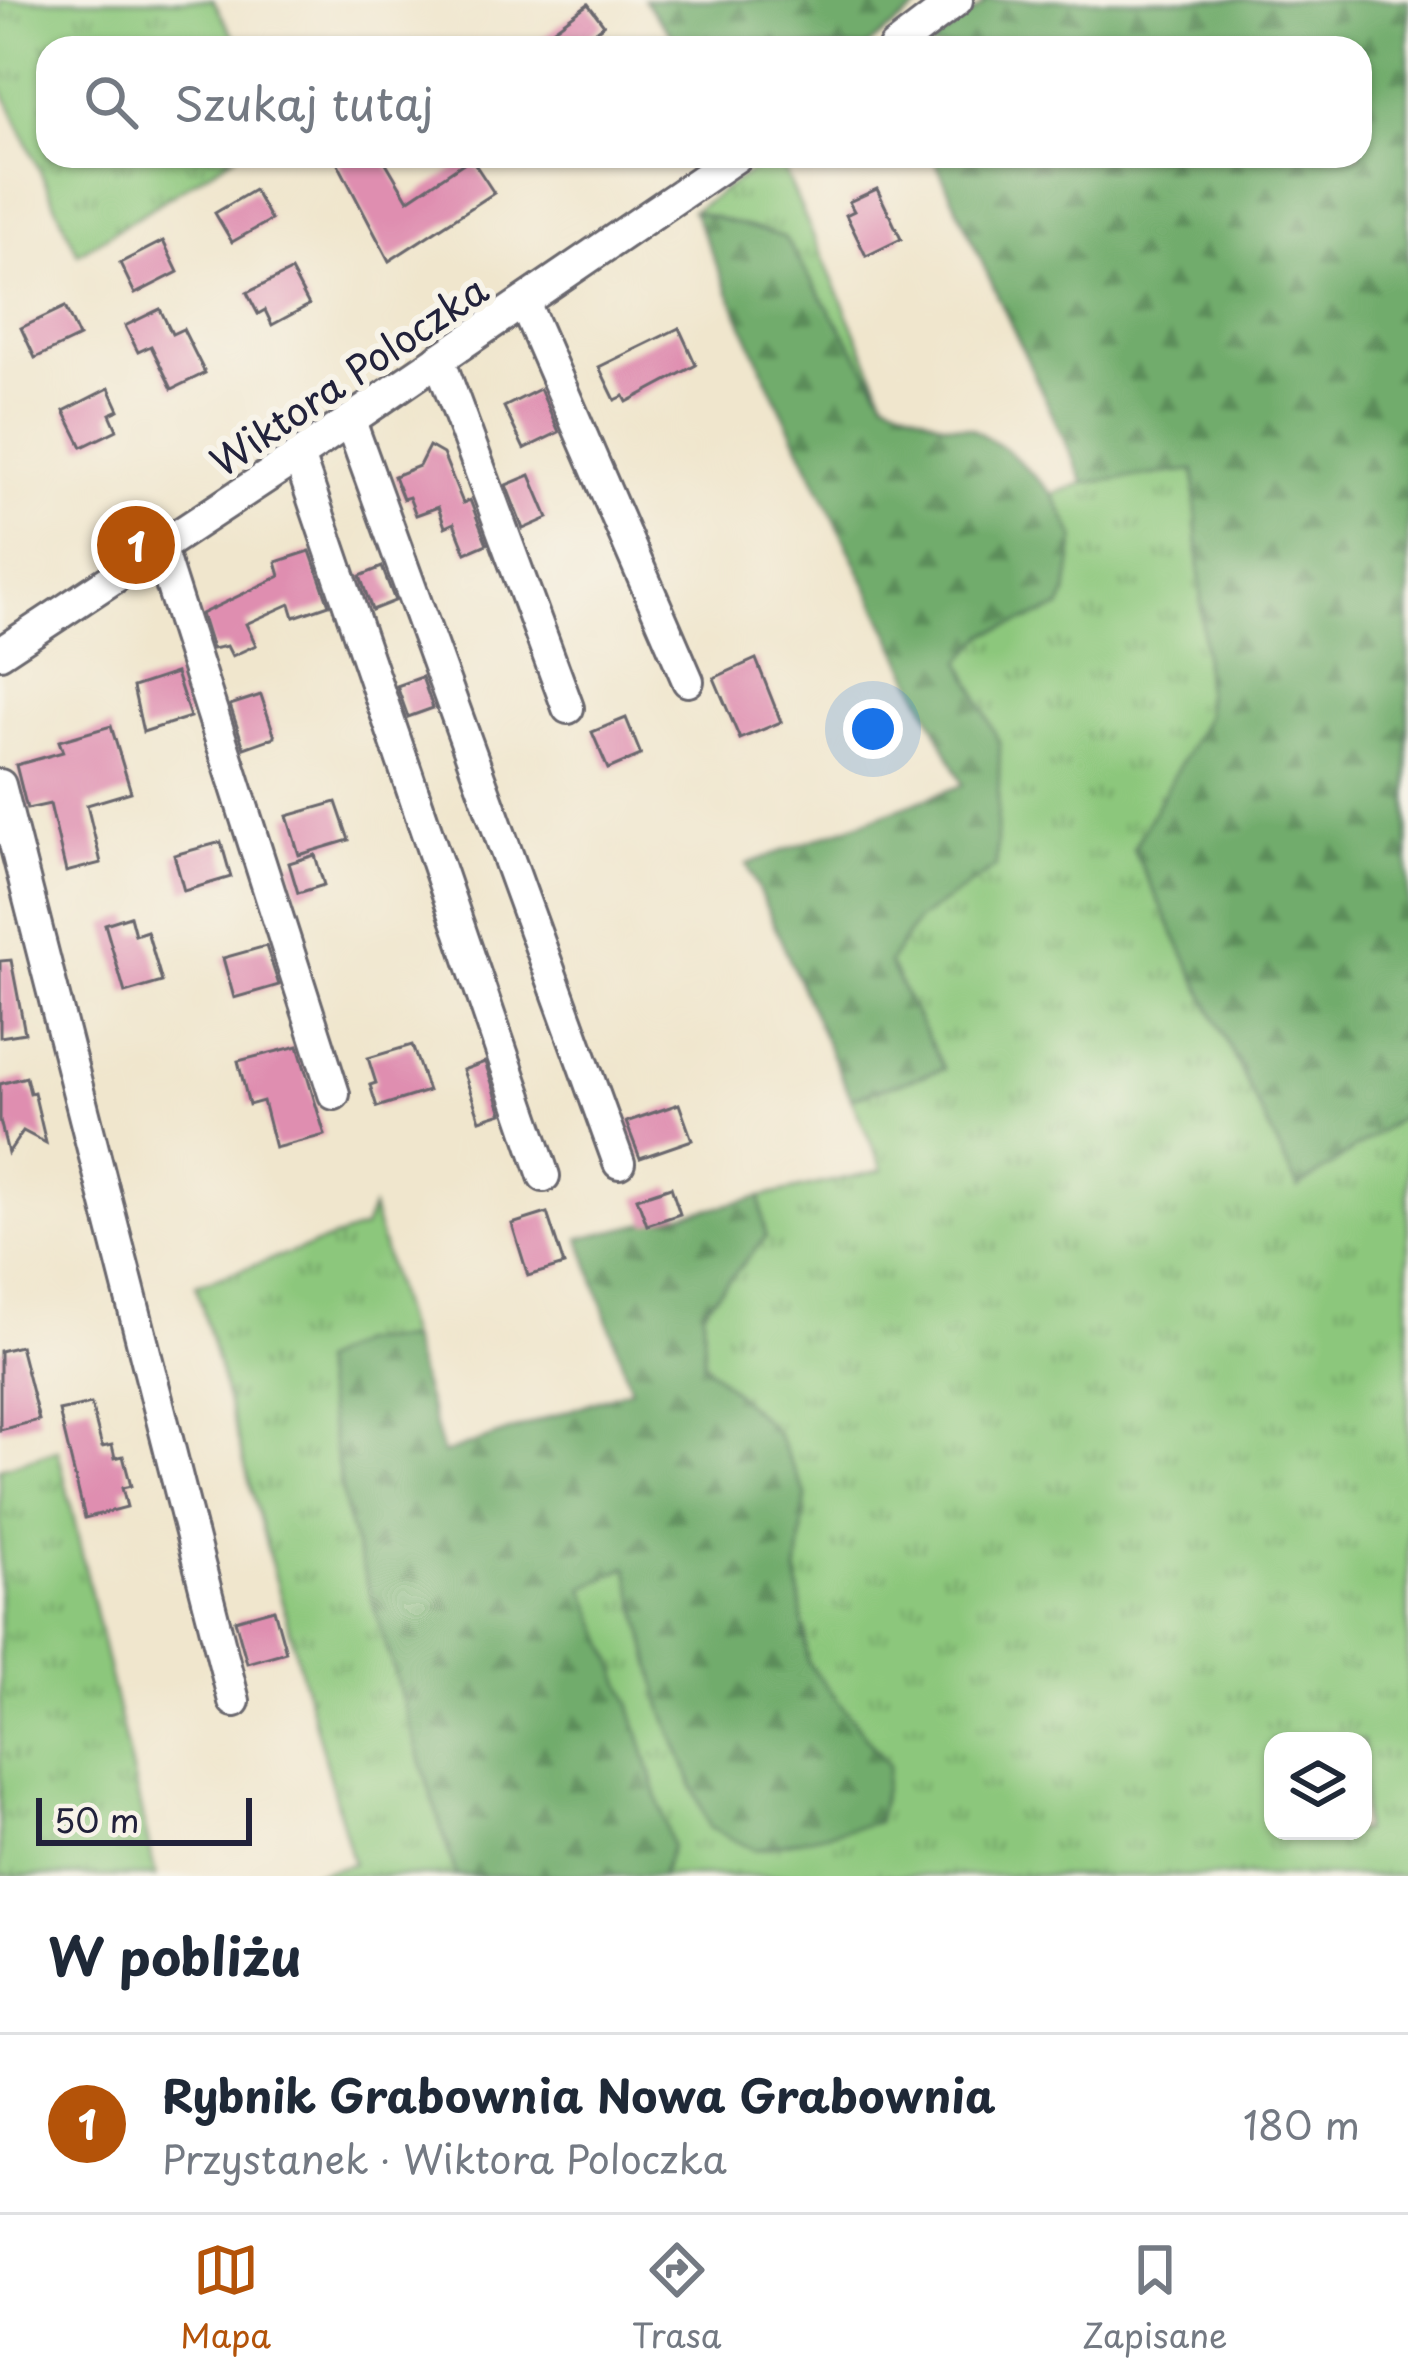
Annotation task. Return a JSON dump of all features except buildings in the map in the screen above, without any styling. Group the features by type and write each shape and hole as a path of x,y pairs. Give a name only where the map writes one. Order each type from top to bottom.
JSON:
{"street":[{"path":"910,36 957,0"},
{"name":"Wiktora Poloczka","path":"0,653 719,168"},
{"path":"524,302 688,681"},
{"path":"439,359 568,708"},
{"path":"350,421 619,1163"},
{"path":"298,455 544,1176"},
{"path":"160,549 334,1094"},
{"path":"0,785 233,1701"}],"green space":[{"path":"0,0 213,0 233,36 36,36 36,162 0,84"},
{"path":"644,0 929,0 881,36 672,36"},
{"path":"983,0 1408,0 1408,1112 1298,1188 1133,849 1207,716 1194,470 1084,483 939,168 1372,168 1372,36 943,36 984,4"},
{"path":"39,168 215,168 78,254"},
{"path":"756,168 783,168 885,399 784,237 693,211"},
{"path":"693,211 784,237 885,399 942,423 971,428 1007,450 1053,494 1075,538 1067,593 1060,608 986,634 961,661 1000,744 996,867 917,920 889,963 944,1069 851,1098 747,864 963,785 771,388"},
{"path":"1194,469 1207,716 1133,849 1298,1188 1408,1112 1408,1876 661,1876 672,1846 584,1588 628,1567 663,1710 710,1828 889,1766 808,1663 797,1573 806,1495 776,1432 704,1364 703,1310 765,1238 760,1197 883,1170 851,1098 944,1069 889,963 917,920 996,867 961,661 986,634 1060,608 1075,538 1053,494 1084,483"},
{"path":"760,1197 766,1237 703,1310 704,1363 776,1432 806,1495 797,1573 808,1663 889,1766 878,1822 755,1850 710,1828 663,1710 627,1567 584,1588 631,1706 672,1846 661,1876 456,1876 347,1518 319,1362 358,1342 409,1339 443,1454 631,1389 580,1238"},
{"path":"372,1208 409,1339 358,1342 319,1363 347,1518 456,1876 304,1876 353,1864 196,1285 364,1228"},
{"path":"58,1450 156,1876 0,1876 0,1468"}],"place":[{"name":"Rybnik Grabownia Nowa Grabownia","path":"136,545"}]}
